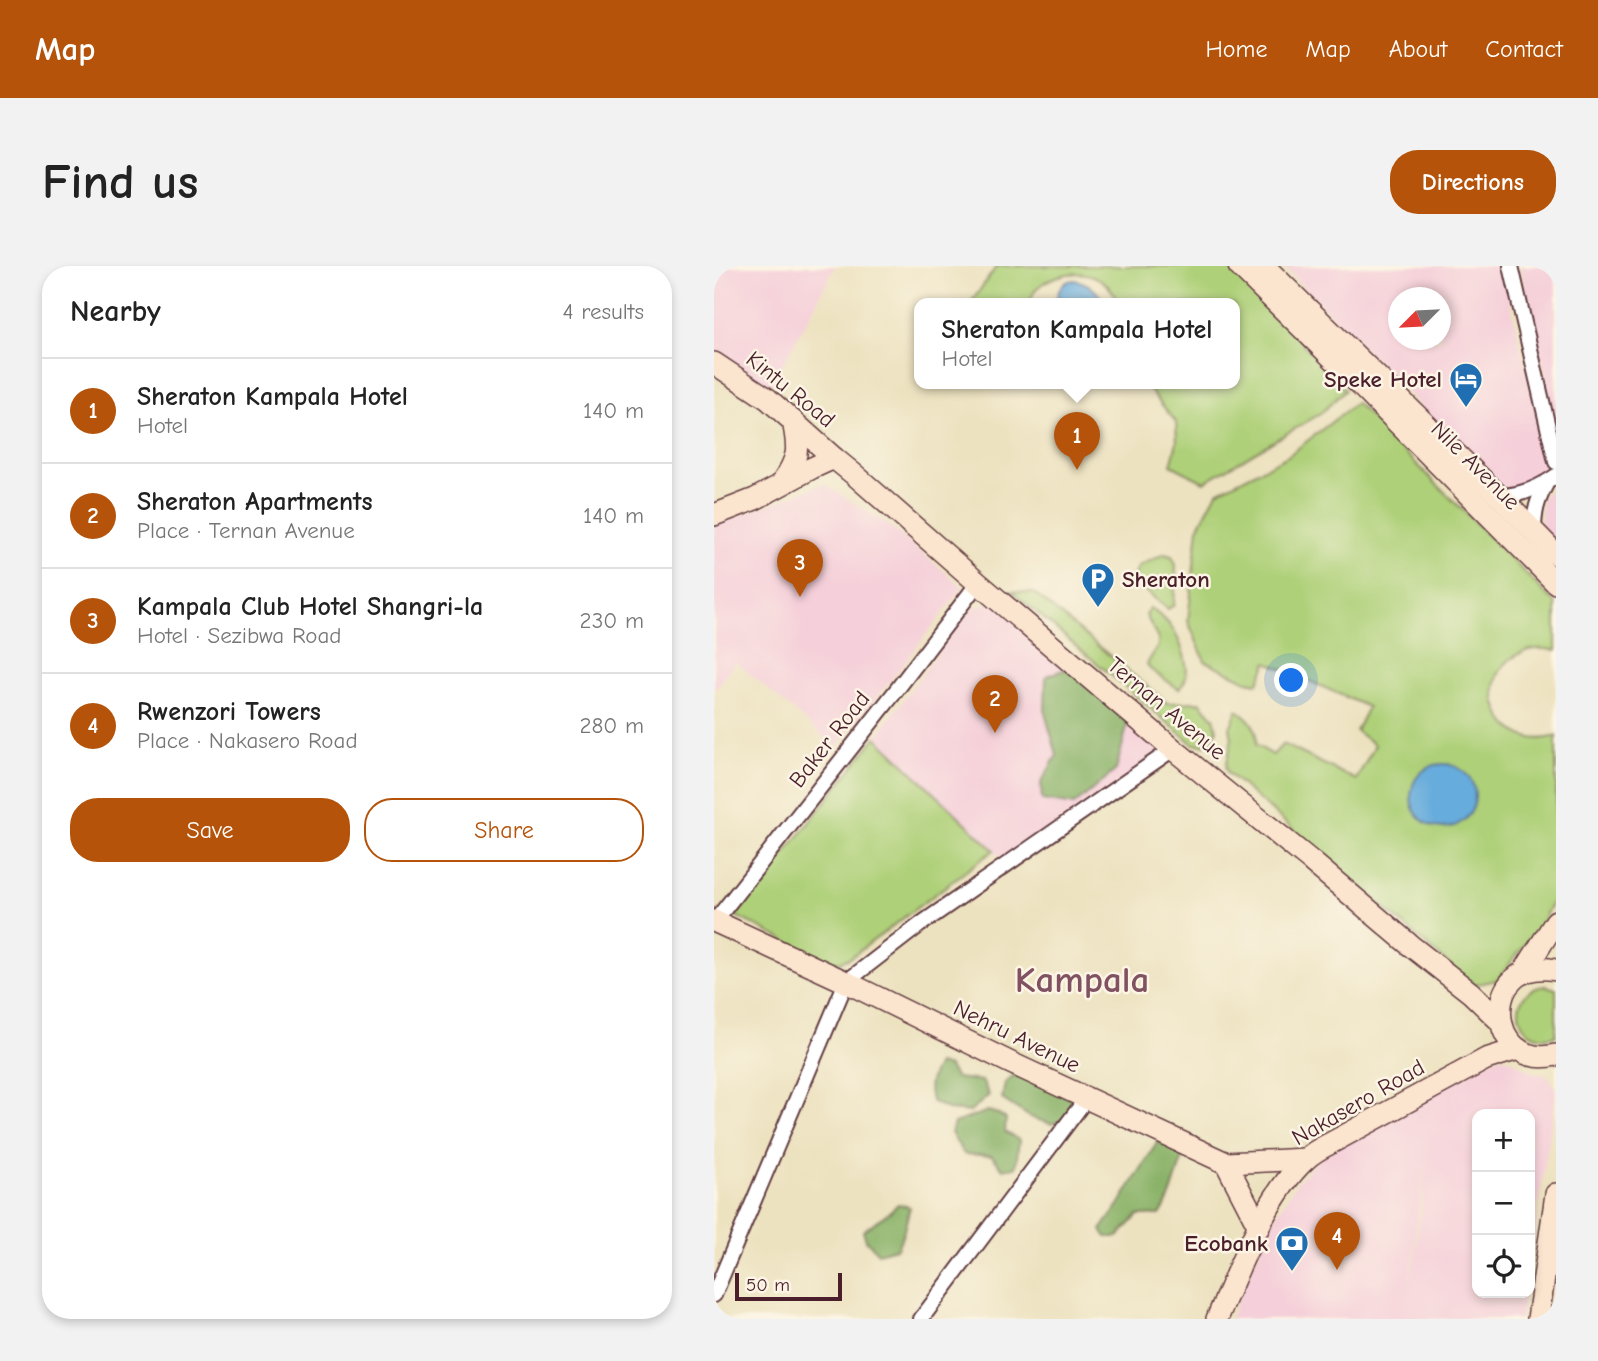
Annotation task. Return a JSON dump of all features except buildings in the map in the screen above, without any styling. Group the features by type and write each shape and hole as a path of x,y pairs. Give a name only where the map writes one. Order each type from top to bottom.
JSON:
{"street":[{"name":"Nile Avenue","path":"1240,266 1556,583"},
{"name":"Nile Avenue","path":"1264,266 1556,554"},
{"path":"1511,266 1556,462"},
{"name":"Kintu Road","path":"714,363 768,398 834,458"},
{"path":"781,485 794,464 797,453 793,421"},
{"path":"714,515 755,499 834,458"},
{"name":"Ternan Avenue","path":"834,458 1174,749 1471,993 1508,1034"},
{"path":"1499,496 1512,496 1551,479"},
{"path":"1534,532 1537,501 1551,479"},
{"name":"Baker Road","path":"714,921 978,583"},
{"path":"714,1294 846,982 921,924 1174,749"},
{"name":"Nehru Avenue","path":"714,921 1226,1163 1305,1160"},
{"path":"1523,973 1556,921"},
{"path":"1556,971 1546,968 1523,973 1505,991 1500,1006 1508,1034 1534,1056 1556,1055"},
{"path":"1471,993 1505,991"},
{"name":"Nakasero Road","path":"1217,1319 1259,1227 1284,1185 1305,1160 1329,1144 1486,1059 1508,1034"},
{"path":"921,1319 1086,1099"},
{"path":"1226,1163 1259,1227"},
{"path":"1538,1319 1556,1194"}],"shaded area":[{"path":"714,266 835,266 770,387 714,352"},
{"path":"1283,266 1502,266 1547,462 1532,484 1504,491"},
{"path":"1520,266 1556,266 1556,424"},
{"path":"1556,483 1556,546 1544,535 1541,521 1542,498"},
{"path":"824,484 887,524 963,587 836,747 736,662 714,691 714,525"},
{"path":"983,604 996,604 1169,752 1003,859 876,737 963,619 974,608"},
{"path":"1500,1056 1550,1078 1556,1092 1535,1229 1535,1109 1472,1109 1472,1298 1523,1298 1520,1319 1230,1318 1272,1222 1298,1181 1321,1156","holes":["1425,1161 1421,1213 1408,1296"]}],"green space":[{"path":"997,266 1230,266 1345,390 1320,414 1204,482 1171,465 1177,442 1176,422 1149,389 1240,389 1240,298 1115,298 1104,282 1094,276 1070,274 1047,281 1036,289 1031,298 974,298"},
{"path":"1356,403 1556,604 1556,651 1532,649 1507,662 1498,676 1495,692 1498,709 1506,723 1519,734 1536,739 1556,736 1556,894 1542,922 1497,980 1473,985 1228,773 1226,767 1232,738 1230,728 1237,710 1252,724 1256,745 1273,755 1283,744 1356,780 1375,745 1356,731 1368,707 1267,662 1258,683 1247,681 1205,661 1188,621 1198,528 1217,492 1288,456"},
{"path":"1164,554 1172,556 1176,565 1174,605 1168,609 1146,591 1134,576 1139,566"},
{"path":"1011,591 1034,593 1167,703 1200,702 1214,718 1217,730 1212,742 1206,745 1193,744"},
{"path":"1150,608 1169,624 1181,645 1186,674 1179,689 1147,664 1158,646 1158,639 1146,615"},
{"path":"1069,668 1128,723 1116,770 1074,805 1042,800 1041,783 1057,755 1045,713 1046,676"},
{"path":"876,737 994,850 850,958 839,962 824,960 736,916"},
{"path":"1546,986 1556,989 1556,1035 1542,1037 1523,1026 1519,1007 1524,997 1532,990"},
{"path":"938,1064 949,1067 956,1078 982,1081 989,1095 970,1112 949,1110 931,1101 930,1082"},
{"path":"1014,1075 1073,1098 1071,1117 1051,1124 1030,1117 1002,1099 1005,1083"},
{"path":"988,1111 1006,1119 1005,1132 1019,1140 1016,1167 1003,1169 992,1156 964,1154 951,1133 954,1123"},
{"path":"1158,1141 1184,1155 1164,1208 1160,1215 1138,1215 1118,1237 1106,1237 1101,1230"},
{"path":"898,1204 910,1207 903,1234 897,1248 878,1253 866,1240 863,1231"}],"water":[{"path":"1074,280 1084,283 1101,298 1057,298 1060,288 1066,282"},
{"path":"1443,764 1455,766 1466,773 1473,784 1473,808 1466,819 1455,826 1443,828 1431,826 1420,819 1413,808 1411,796 1413,784 1420,773 1431,766"}],"place":[{"name":"Speke Hotel","path":"1466,409"},
{"name":"Sheraton Kampala Hotel","path":"1077,470"},
{"name":"Kampala Club Hotel Shangri-la","path":"800,597"},
{"name":"Sheraton","path":"1098,609"},
{"name":"Sheraton Apartments","path":"995,733"},
{"name":"Rwenzori Towers","path":"1337,1270"},
{"name":"Ecobank","path":"1292,1273"}],"district":[{"name":"Kampala","path":"1082,979"}]}
